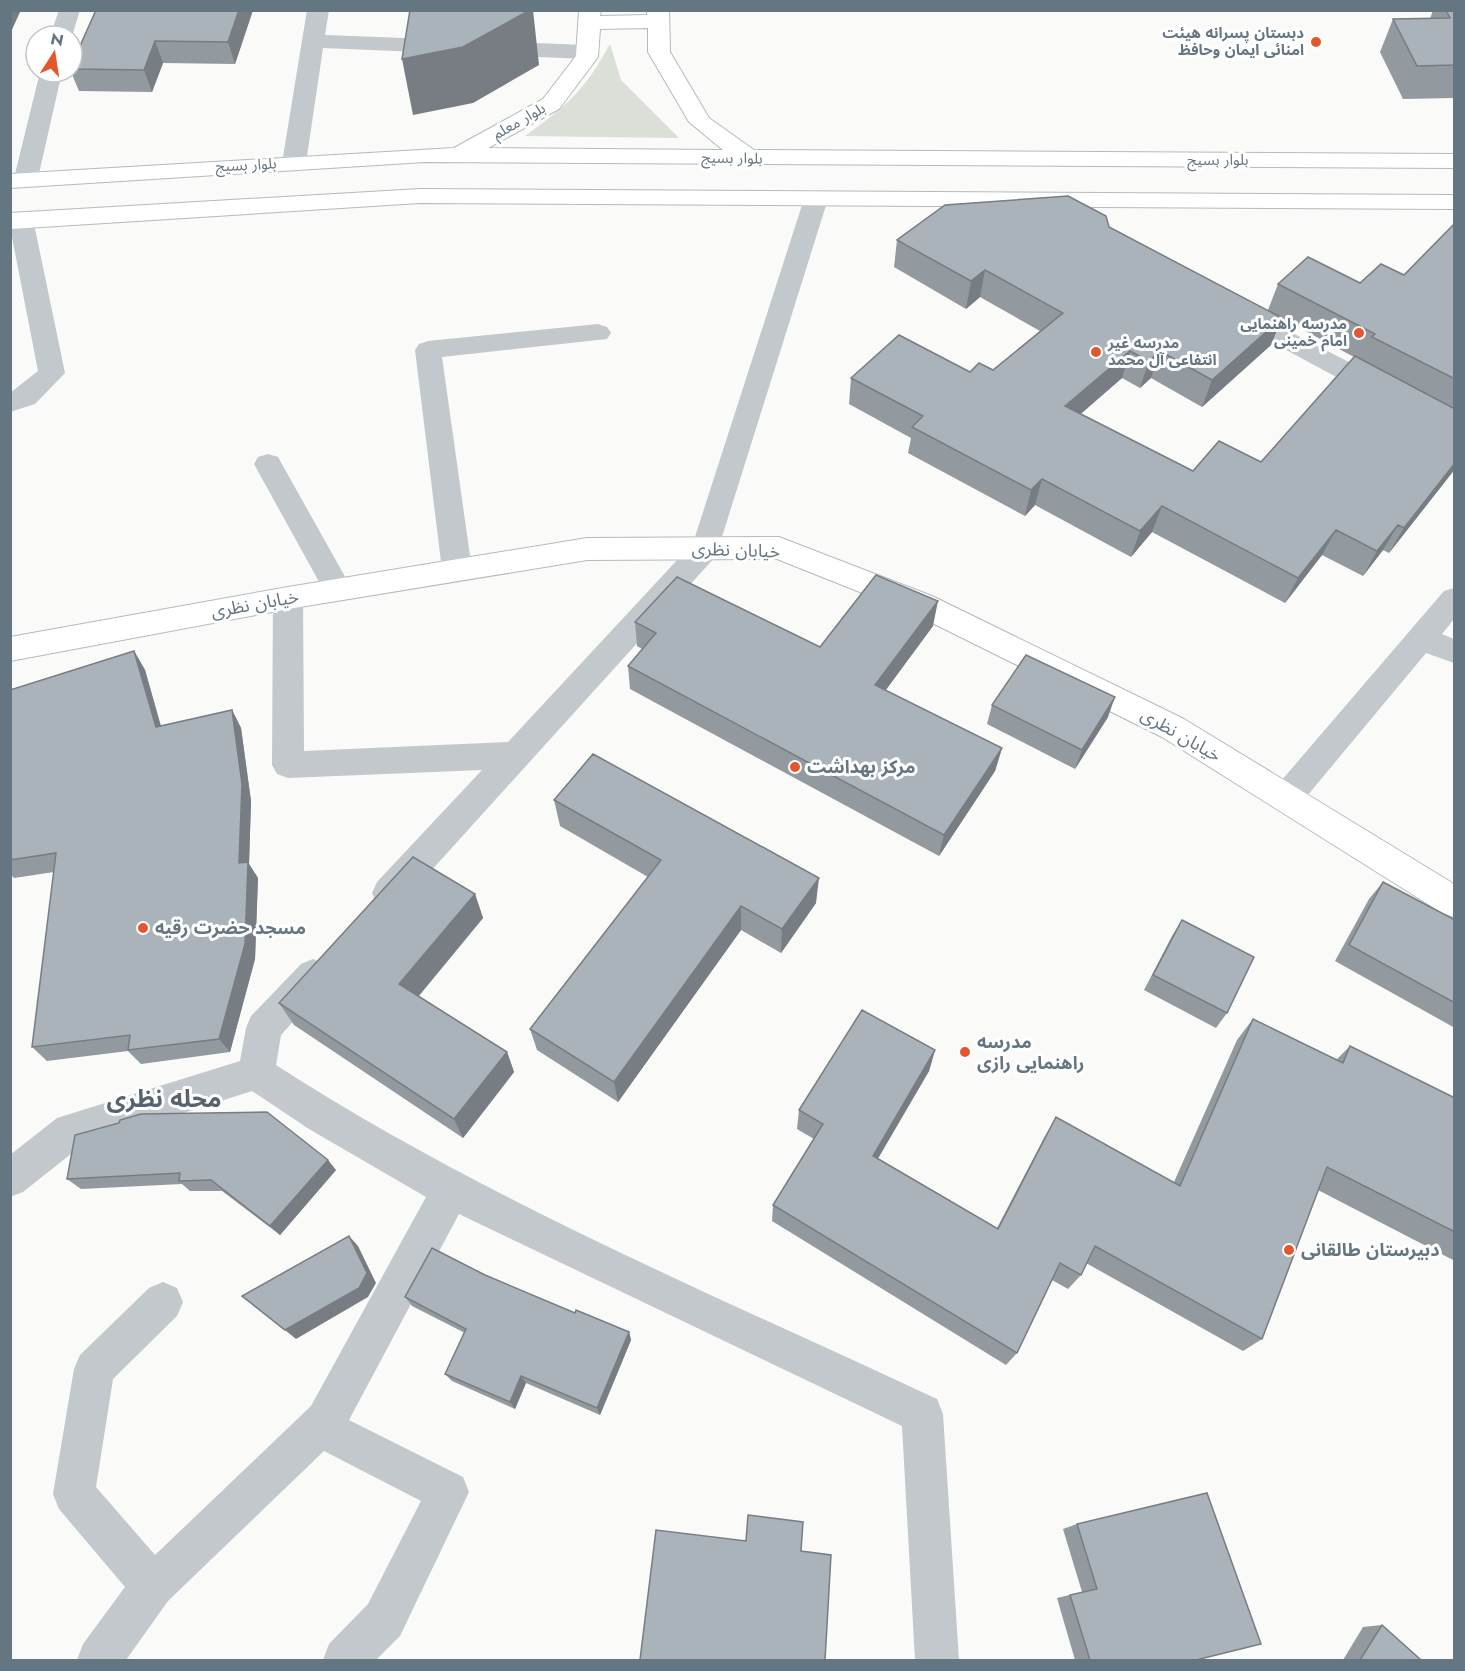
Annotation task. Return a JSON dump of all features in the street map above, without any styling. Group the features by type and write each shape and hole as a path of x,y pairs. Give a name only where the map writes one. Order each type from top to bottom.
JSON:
{"main road":[{"path":"590,17 658,16 659,52 700,122 750,158"},
{"name":"بلوار معلم","path":"459,155 550,104 587,57 590,17"},
{"name":"بلوار بسیج","path":"18,179 459,155 1455,161"},
{"path":"16,220 420,196 1455,202"},
{"name":"خیابان نظری","path":"10,649 288,598 587,549 779,548 921,604 1173,728 1455,902"}],"street":[{"path":"294,163 318,10"},
{"path":"313,41 587,52"},
{"path":"18,179 47,84"},
{"path":"367,917 706,548 816,199"},
{"path":"10,403 26,397 52,373 16,220"},
{"path":"1216,301 1455,428"},
{"path":"457,570 428,350 598,333"},
{"path":"268,464 338,590"},
{"path":"288,598 288,765 517,755"},
{"path":"1286,798 1455,599"},
{"path":"1421,638 1455,651"},
{"path":"256,1073 264,1028 335,951"},
{"path":"10,1179 70,1131 256,1073"},
{"path":"256,1073 322,1116 451,1190 922,1414 937,1660"},
{"path":"99,1660 153,1586 326,1421 451,1190"},
{"path":"153,1586 74,1494 94,1369 163,1302"},
{"path":"320,1427 448,1492 384,1620 345,1660"}],"shaded area":[{"path":"610,44 621,80 679,138 525,136 574,96 592,74"}],"building":[{"path":"96,10 239,10 228,42 155,41 144,70 84,69 84,37"},
{"path":"410,10 530,10 463,47 402,59"},
{"path":"1446,10 1455,10 1455,65 1417,66 1393,19 1450,18"},
{"path":"1068,196 1106,216 1109,227 1282,318 1212,380 1160,351 1149,361 1130,351 1065,406 1193,471 1219,441 1261,462 1355,356 1455,409 1455,463 1404,528 1398,525 1377,551 1336,530 1298,578 1162,506 1140,531 1042,479 1031,490 912,427 923,416 851,378 899,335 970,372 979,363 993,370 1063,313 985,270 971,281 897,240 945,205"},
{"path":"1455,223 1455,379 1372,337 1375,334 1278,284 1308,257 1360,283 1381,264 1404,275"},
{"path":"876,575 938,601 875,685 1002,748 944,835 628,666 656,633 635,622 677,577 820,647"},
{"path":"134,651 156,727 232,710 242,784 239,863 248,862 245,944 219,1039 128,1050 130,1035 32,1047 56,853 10,860 10,690"},
{"path":"1026,655 1115,697 1082,750 992,705"},
{"path":"593,754 819,878 782,929 741,906 614,1082 530,1029 661,860 554,800"},
{"path":"413,857 475,894 399,984 507,1052 454,1119 279,1003"},
{"path":"1383,882 1455,920 1455,1003 1349,945"},
{"path":"1182,920 1254,957 1227,1013 1153,975"},
{"path":"862,1010 935,1050 873,1156 998,1229 1056,1117 1180,1186 1253,1019 1343,1063 1350,1046 1455,1098 1455,1232 1327,1167 1262,1339 1095,1246 1081,1275 1060,1263 1017,1353 773,1205 823,1124 799,1110"},
{"path":"267,1112 328,1160 270,1226 211,1180 179,1181 180,1173 67,1179 75,1135 119,1123 120,1120 141,1114"},
{"path":"349,1236 367,1273 359,1288 285,1330 242,1296"},
{"path":"432,1248 485,1275 575,1313 576,1310 629,1332 597,1408 521,1376 510,1402 445,1374 466,1329 405,1297"},
{"path":"1207,1493 1261,1644 1196,1660 1090,1660 1070,1595 1097,1589 1077,1524"},
{"path":"748,1515 803,1522 801,1551 831,1555 825,1660 640,1660 656,1530 746,1541"},
{"path":"1382,1625 1421,1660 1360,1660"}],"place":[{"name":"دبستان پسرانه هیئت امنائی ایمان وحافظ","path":"1316,42"},
{"name":"مدرسه راهنمایی امام خمینی","path":"1359,333"},
{"name":"مدرسه غیر انتفاعی آل محمد","path":"1096,352"},
{"name":"مرکز بهداشت","path":"795,767"},
{"name":"مسجد حضرت رقیه","path":"143,928"},
{"name":"مدرسه راهنمایی رازی","path":"965,1052"},
{"name":"دبیرستان طالقانی","path":"1289,1250"}],"district":[{"name":"محله نظری","path":"164,1098"}]}
